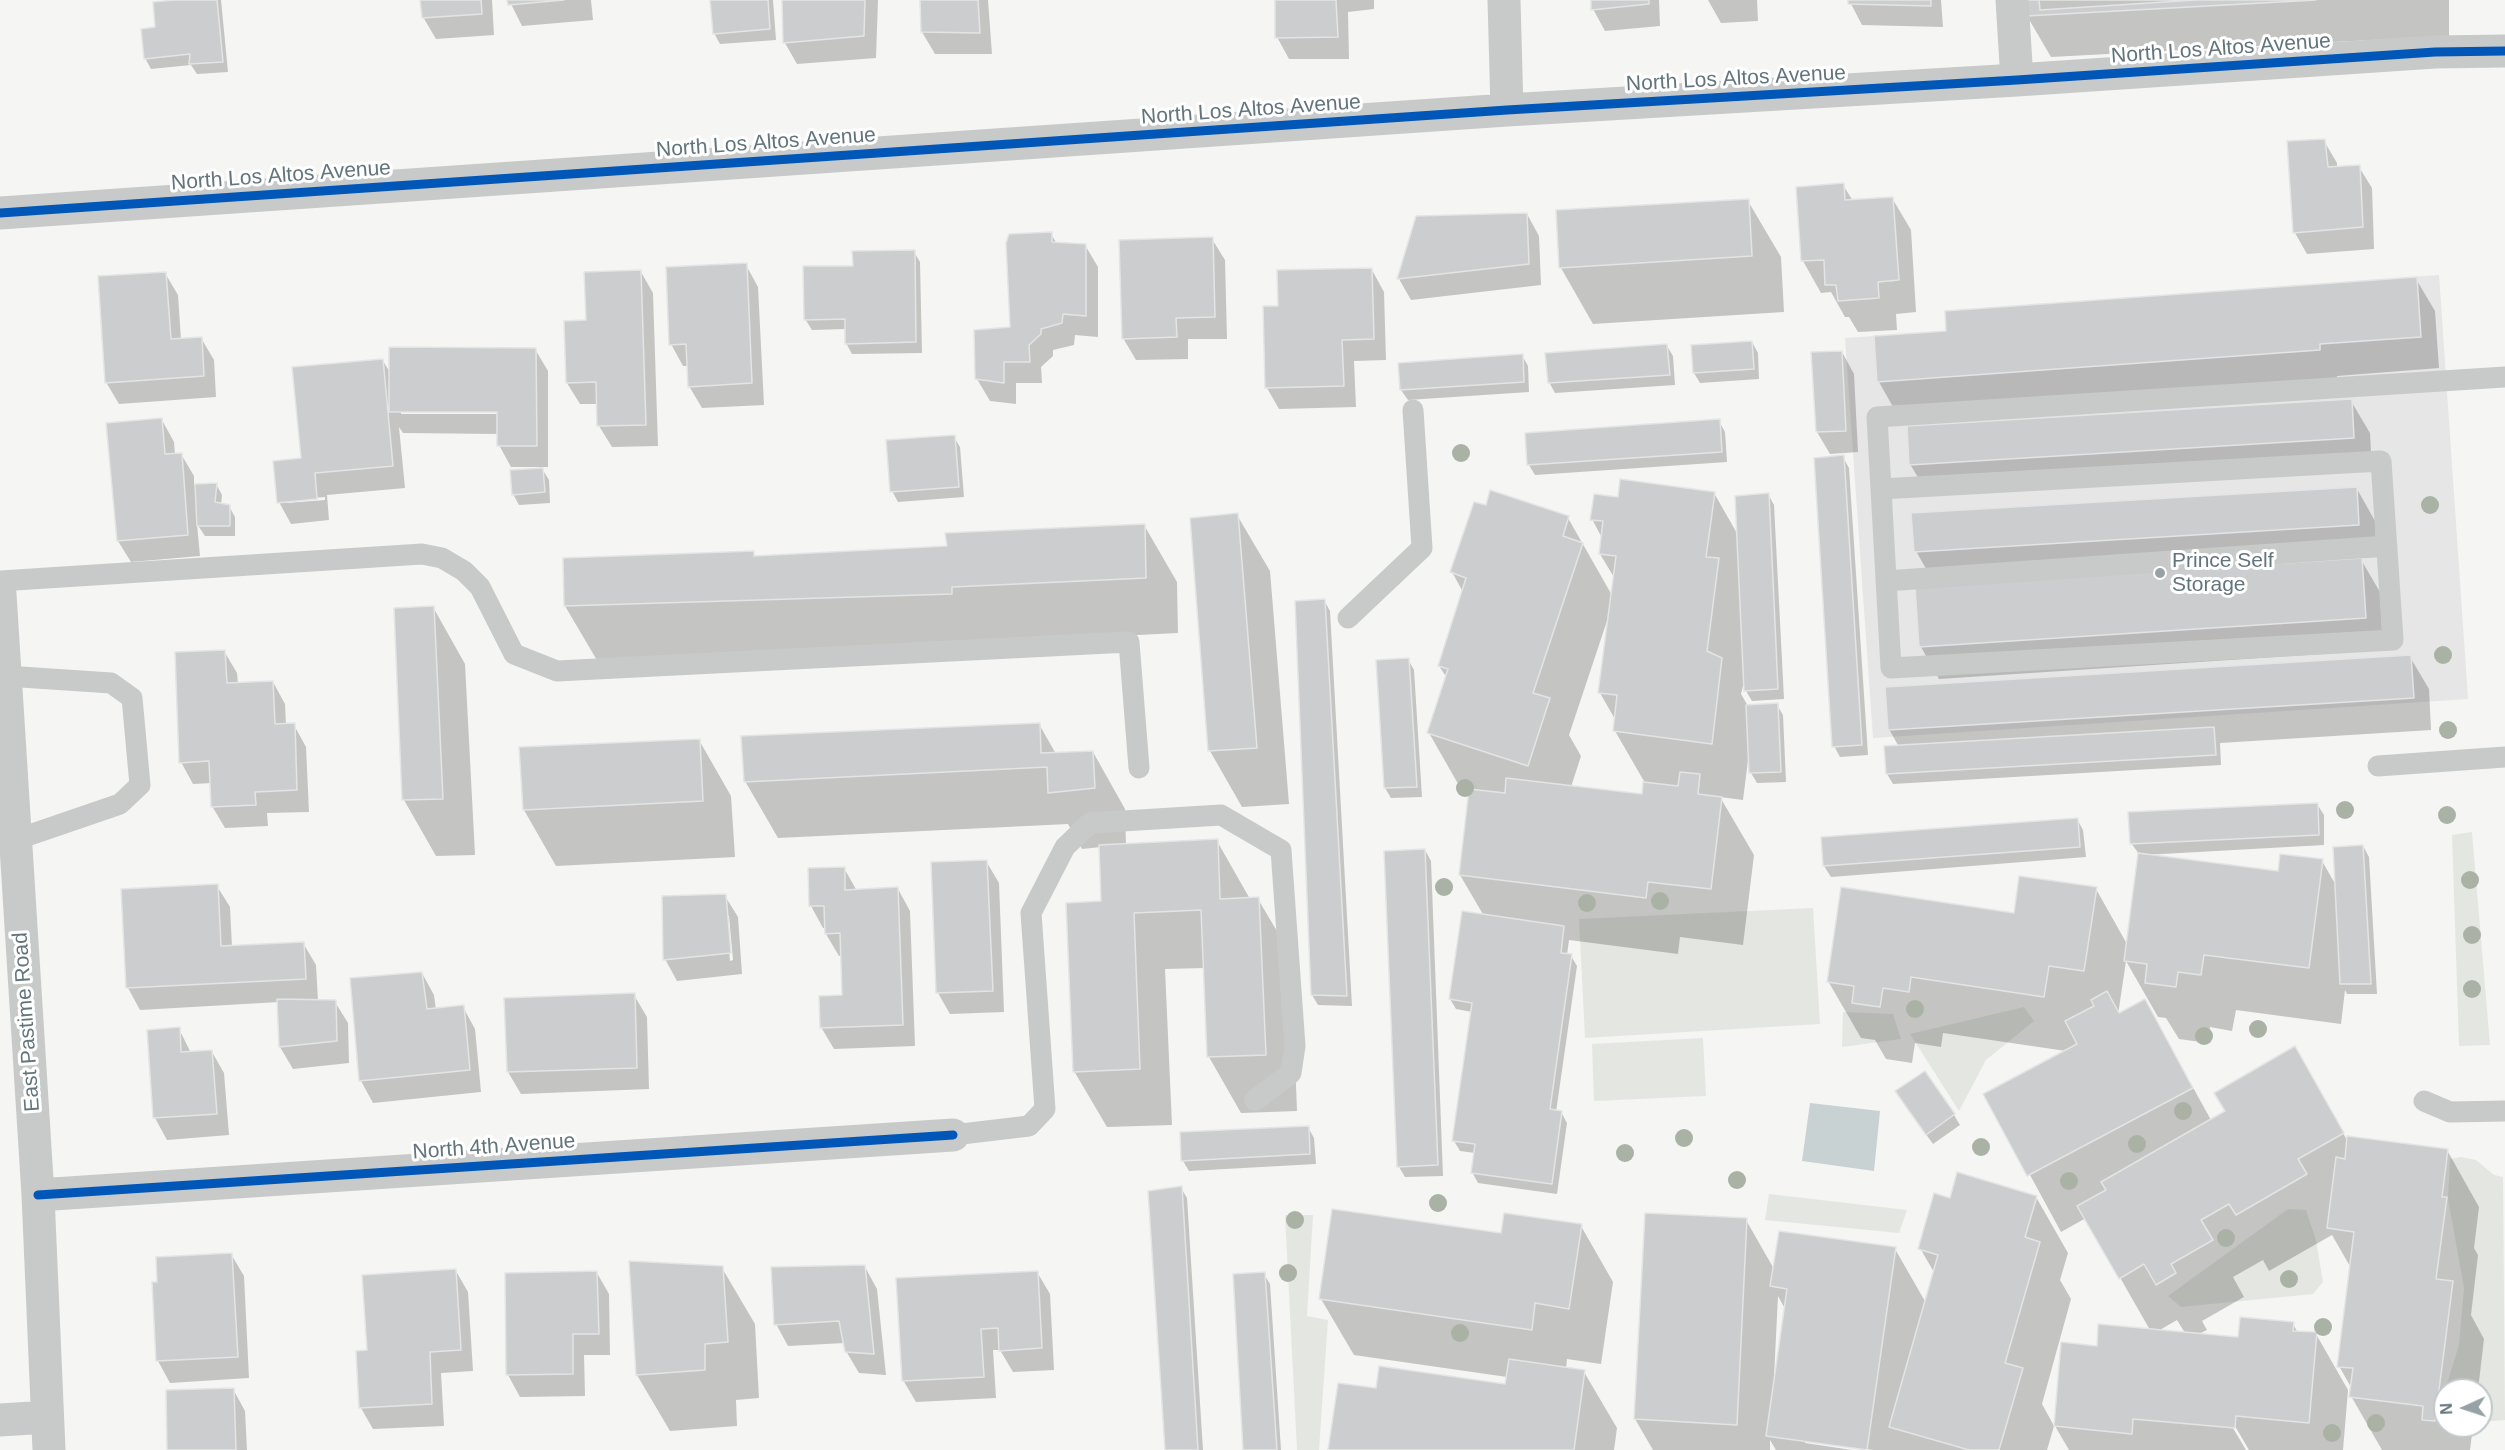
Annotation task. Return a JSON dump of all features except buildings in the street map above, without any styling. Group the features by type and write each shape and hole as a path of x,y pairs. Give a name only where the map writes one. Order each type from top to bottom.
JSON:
{"street":[{"path":"1504,0 1507,110"},
{"path":"2012,0 2017,80"},
{"name":"North Los Altos Avenue","path":"0,213 1507,110 2017,80 2435,52 2505,51"},
{"name":"East Pastime Road","path":"0,594 38,1195 49,1450"},
{"name":"North 4th Avenue","path":"38,1195 953,1135"},
{"path":"0,1420 47,1417"}],"lane":[{"path":"1881,489 2381,461 2393,640 1892,668 1886,581 1877,417 2505,377"},
{"path":"1348,618 1422,548 1413,410"},
{"path":"1886,581 2387,546"},
{"path":"0,581 422,554 450,562 464,571 480,587 514,654 557,671 1129,642 1139,768"},
{"path":"6,676 111,683 132,698 140,785 120,804 15,840"},
{"path":"2378,766 2505,757"},
{"path":"953,1135 1029,1126 1045,1109 1031,913 1065,847 1090,823 1221,815 1281,850 1295,1046 1291,1073 1256,1100"},
{"path":"2424,1101 2450,1112 2505,1111"}],"shaded area":[{"name":"Prince Self Storage","path":"2439,275 2468,699 1873,738 1845,338 1946,331 1945,311"},
{"path":"2472,832 2490,1045 2459,1046 2452,835"},
{"path":"1813,908 1820,1024 1585,1038 1579,919"},
{"path":"2024,1007 2034,1021 1986,1060 1959,1111 1910,1034"},
{"path":"1843,1012 1893,1014 1901,1039 1842,1047"},
{"path":"1703,1038 1706,1096 1594,1101 1592,1044"},
{"path":"1810,1103 1880,1111 1874,1171 1802,1161"},
{"path":"2461,1157 2476,1160 2494,1175 2503,1177 2505,1420 2493,1421 2493,1378 2449,1378 2459,1345 2464,1288 2448,1199 2450,1159"},
{"path":"1769,1194 1907,1210 1899,1233 1765,1220"},
{"path":"2288,1209 2306,1210 2316,1240 2323,1282 2313,1294 2181,1307 2168,1296"},
{"path":"1285,1215 1313,1215 1307,1316 1328,1320 1319,1450 1297,1450"}],"cycle path":[{"path":"0,213 1507,110 2017,80 2435,52 2505,51"},
{"path":"38,1195 953,1135"}],"place":[{"name":"Prince Self Storage","path":"2160,573"}]}
